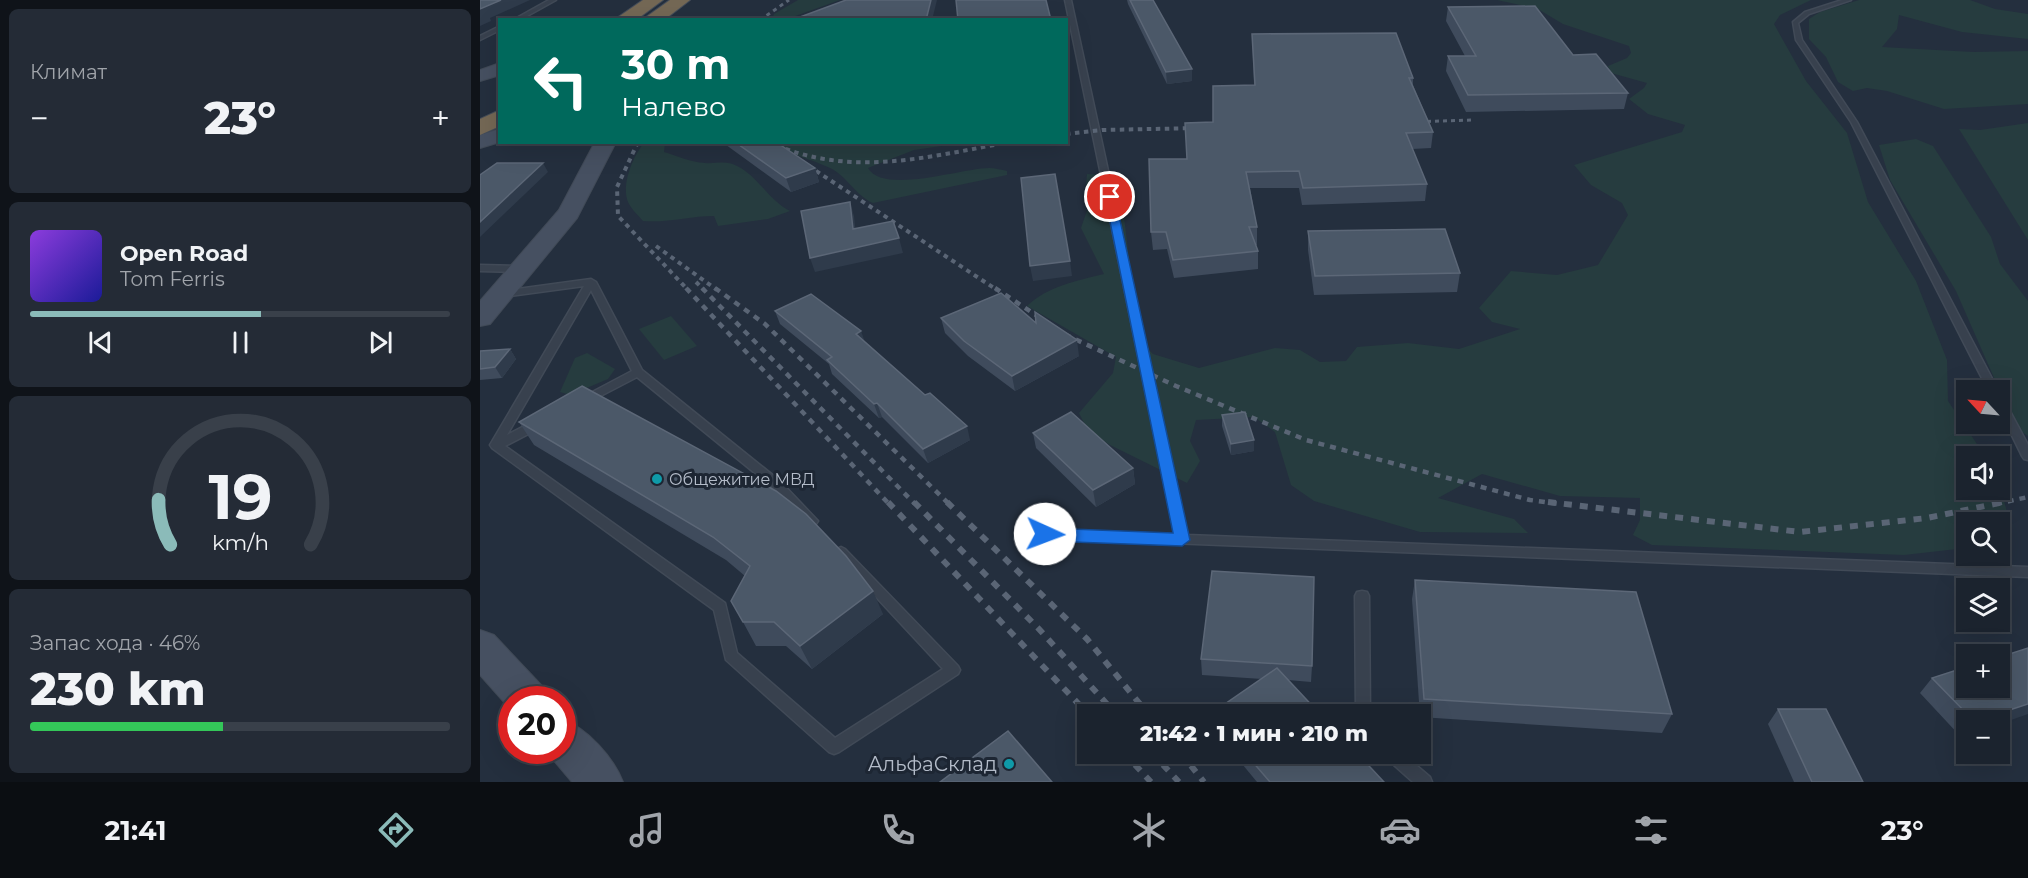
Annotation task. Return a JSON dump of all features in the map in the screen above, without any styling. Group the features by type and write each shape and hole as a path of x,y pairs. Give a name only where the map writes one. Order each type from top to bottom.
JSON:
{"highway":[{"path":"645,15 655,0"},
{"path":"645,15 682,0"},
{"path":"480,106 498,95"},
{"path":"480,128 498,117"}],"street":[{"path":"628,18 645,15"},
{"path":"480,76 498,69"},
{"path":"480,142 498,136"},
{"path":"480,318 569,213 605,147"},
{"path":"480,647 515,686"},
{"path":"576,754 601,782"}],"lane":[{"path":"519,18 553,0"},
{"path":"1068,0 1182,540"},
{"path":"1848,0 1807,13 1795,22 1799,40 1854,122 1989,380"},
{"path":"480,38 498,29"},
{"path":"480,268 521,269"},
{"path":"500,295 591,282"},
{"path":"496,446 720,607 731,656 834,747 953,670 776,484 638,372 591,282"},
{"path":"496,446 591,282"},
{"path":"577,404 638,372"},
{"path":"496,446 547,419"},
{"path":"2010,421 2028,456"},
{"path":"1022,534 2028,572"},
{"path":"1362,596 1363,704"},
{"path":"1404,764 1424,782"}],"green space":[{"path":"798,0 840,0 790,18 772,18 774,14"},
{"path":"1497,0 1811,0 1780,15 1774,24 1806,81 1847,133 1868,202 1916,281 1947,360 1948,401 1956,413 1956,434 1970,434 1978,446 1956,446 1956,500 2004,500 2007,512 1956,512 1956,549 1904,555 1652,545 1633,535 1640,520 1640,498 1560,496 1482,474 1438,498 1514,519 1528,533 1420,532 1314,501 1291,485 1275,432 1254,417 1196,420 1190,441 1200,461 1187,483 1110,445 1088,431 1079,413 1113,373 1116,357 1027,306 1053,289 1104,274 1081,228 1092,196 1086,186 1087,174 1107,175 1124,217 1139,340 1153,354 1199,368 1275,348 1300,350 1320,362 1346,361 1357,347 1408,343 1459,349 1520,329 1492,322 1479,308 1511,271 1557,275 1598,265 1628,215 1622,203 1591,185 1574,165 1682,132 1685,125 1648,114 1629,99 1647,83 1611,73 1608,66 1627,58 1631,53 1629,46 1563,24 1538,9"},
{"path":"1859,0 1970,0 1995,9 2028,14 2028,39 1962,32 1899,15 1897,29 1882,47 1973,52 2028,51 2028,104 1944,109 1887,91 1867,88 1853,91 1838,82 1826,57 1809,39 1809,19 1820,12"},
{"path":"2028,123 2028,240 1959,129 1980,130"},
{"path":"1916,139 1933,146 1991,237 2000,264 2028,301 2028,436 2016,428 2010,414 2010,380 1995,380 1956,291 1890,180 1879,145"},
{"path":"643,144 665,144 664,152 689,160 729,163 744,170 776,201 790,211 768,219 718,226 714,216 643,221 629,205 626,195 627,179 636,155"},
{"path":"777,144 955,144 914,150 868,168 876,176 906,180 989,168 1007,171 1007,175 873,203 836,171"},
{"path":"671,316 697,346 664,360 639,329"},
{"path":"587,353 615,369 608,379 570,395 560,392 575,358"}],"building":[{"path":"480,0 501,0 480,9"},
{"path":"846,0 931,0 926,18 797,18"},
{"path":"956,0 1046,0 1050,18 958,18"},
{"path":"1130,0 1153,0 1192,69 1166,72"},
{"path":"1535,6 1573,55 1596,54 1628,93 1468,95 1448,56 1476,56 1448,7"},
{"path":"1396,33 1413,78 1409,78 1433,132 1406,133 1427,184 1303,188 1299,171 1246,172 1257,227 1249,227 1258,251 1173,260 1166,232 1151,232 1149,159 1187,159 1185,123 1213,122 1213,86 1255,85 1252,34"},
{"path":"738,144 779,144 815,168 786,178"},
{"path":"497,163 543,163 480,222 480,175"},
{"path":"1055,174 1070,261 1030,266 1021,178"},
{"path":"850,202 853,229 893,221 899,238 810,258 801,211"},
{"path":"1445,229 1460,273 1315,276 1308,231"},
{"path":"1001,293 1036,323 1035,312 1077,340 1012,376 964,341 941,318"},
{"path":"811,294 861,331 856,334 925,395 930,393 967,426 923,449 877,403 874,404 827,360 832,357 775,311"},
{"path":"510,349 495,367 480,369 480,351"},
{"path":"582,386 776,491 806,514 846,556 873,591 800,646 774,622 743,622 731,601 750,566 713,537 519,422"},
{"path":"1071,412 1133,468 1093,490 1033,433"},
{"path":"1245,412 1254,440 1231,444 1222,415"},
{"path":"1212,571 1314,577 1312,666 1201,659"},
{"path":"1415,580 1636,592 1672,714 1424,699"},
{"path":"2028,648 2028,704 2010,710 1963,710 1932,678 1956,670 1956,698 2010,698 2010,654"},
{"path":"1277,668 1311,704 1225,704"},
{"path":"1778,709 1826,709 1863,782 1812,782"},
{"path":"1008,731 1052,782 940,782"},
{"path":"1254,764 1367,764 1384,782 1270,782"}],"railway":[{"path":"763,18 789,0"},
{"path":"1411,122 1474,120"},
{"path":"1068,134 1102,130 1201,128"},
{"path":"637,144 617,187 618,216 688,290"},
{"path":"774,144 829,160 859,162 888,162 1000,144"},
{"path":"801,161 997,290"},
{"path":"656,246 717,290"},
{"path":"696,282 702,288"},
{"path":"686,288 889,504"},
{"path":"702,288 915,504"},
{"path":"715,288 765,324 949,504"},
{"path":"995,288 1066,335 1176,386 1306,440 1530,500 1560,504"},
{"path":"1996,504 2028,497"},
{"path":"888,502 1079,704"},
{"path":"914,502 1038,628 1107,704"},
{"path":"947,502 1087,639 1140,704"},
{"path":"1548,502 1800,532 1927,518 2004,502"},
{"path":"1134,764 1151,782"},
{"path":"1162,764 1179,782"},
{"path":"1190,764 1204,782"}],"place":[{"name":"Общежитие МВД","path":"657,479"},
{"name":"АльфаСклад","path":"1009,764"}],"route":[{"path":"1045,534 1182,540 1110,197"}]}
